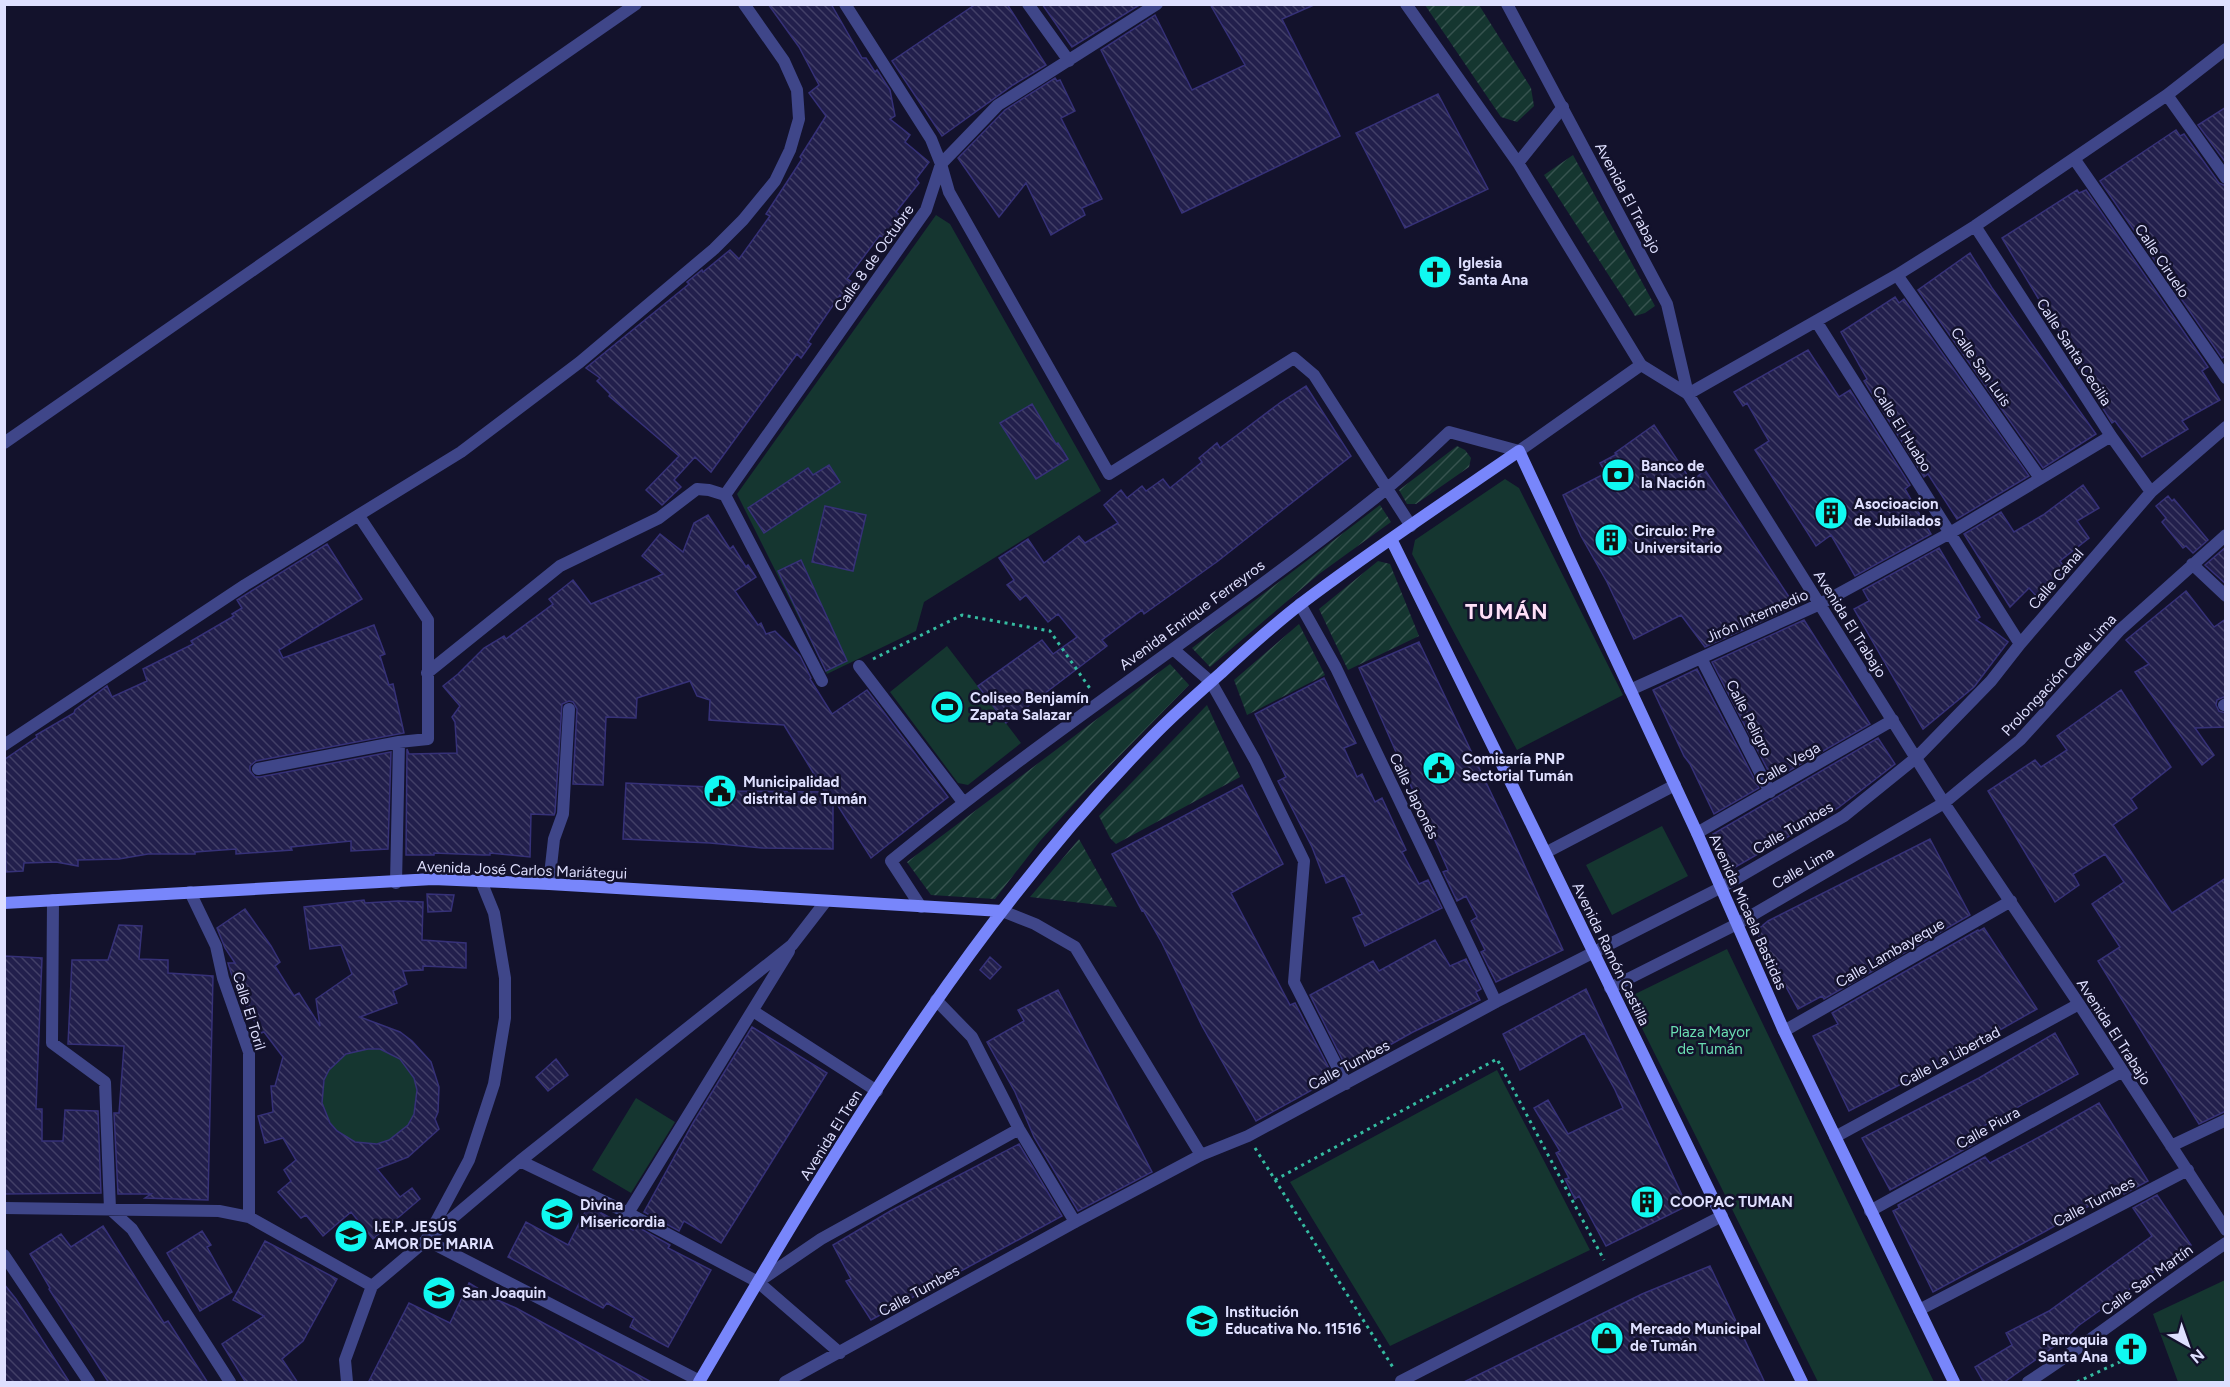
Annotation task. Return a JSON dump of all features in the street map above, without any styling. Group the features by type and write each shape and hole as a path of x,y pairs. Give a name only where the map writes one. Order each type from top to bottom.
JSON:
{"main road":[{"name":"Avenida El Tren","path":"700,1382 758,1282 936,1000 1002,911 1077,818 1152,737 1300,604 1391,538 1519,451"},
{"name":"Avenida Micaela Bastidas","path":"1519,451 1675,784 1784,1031 1954,1383"},
{"name":"Avenida Ramón Castilla","path":"1391,538 1546,852 1592,952 1802,1383"},
{"name":"Avenida José Carlos Mariátegui","path":"4,903 396,883 433,879 1002,911"}],"street":[{"path":"4,443 636,4"},
{"path":"4,745 245,585 461,453 580,362 714,249 743,220 775,181 790,150 799,119 797,90 784,62 744,4"},
{"path":"845,4 931,139 949,192 1109,474 1294,358 1314,375 1411,526"},
{"path":"1028,4 1069,61"},
{"name":"Calle 8 de Octubre","path":"725,495 926,210 941,164 998,105 1157,4"},
{"path":"1406,4 1518,163 1641,365 1688,394 1897,274 1975,226 2167,95 2226,49"},
{"name":"Avenida El Trabajo","path":"1507,4 1667,304 1688,394 1944,803 2011,901 2226,1230"},
{"path":"2167,95 2226,178"},
{"path":"1518,163 1563,107"},
{"name":"Calle Ciruelo","path":"2075,159 2226,378"},
{"name":"Calle Santa Cecilia","path":"1975,226 2111,436 2151,492"},
{"name":"Calle San Luis","path":"1897,274 2040,478"},
{"name":"Calle El Huabo","path":"1816,321 2020,644"},
{"path":"1519,451 1641,365"},
{"name":"Calle Canal","path":"1917,757 1991,681 2151,492 2226,427"},
{"name":"Avenida Enrique Ferreyros","path":"921,907 891,861 963,802 1173,649 1386,489 1449,432 1519,451"},
{"name":"Jirón Intermedio","path":"1630,690 1820,604 1950,533 2111,436"},
{"path":"427,673 560,566 658,518 697,489 725,495 822,681"},
{"path":"258,769 399,742 428,739 428,620 360,516"},
{"name":"Prolongación Calle Lima","path":"1944,803 2020,740 2120,630 2226,535"},
{"path":"2192,564 2226,596"},
{"name":"Calle Japonés","path":"1300,604 1336,668 1496,1002"},
{"path":"1173,649 1211,682 1255,760 1304,861 1294,982 1346,1084"},
{"name":"Calle Peligro","path":"1701,658 1770,792"},
{"path":"859,666 963,802"},
{"path":"549,884 554,839 563,814 569,709"},
{"name":"Calle Vega","path":"1697,833 1893,720"},
{"path":"396,883 399,742"},
{"name":"Calle Tumbes","path":"785,1383 1075,1222 1201,1155 1248,1136 1496,1002 1720,888 1844,816 1917,757"},
{"path":"1546,852 1675,784"},
{"name":"Calle Lima","path":"1610,988 1737,924 1944,803"},
{"path":"426,1240 470,1160 494,1084 505,1018 505,978 494,913 480,881"},
{"name":"Calle El Toril","path":"190,892 216,946 223,978 249,1052 249,1217"},
{"path":"53,900 52,1043 105,1082 110,1209 132,1229 230,1383"},
{"path":"628,1213 792,945 826,901"},
{"name":"Calle Lambayeque","path":"1784,1031 2011,901"},
{"path":"1002,911 1035,924 1074,948 1201,1155"},
{"path":"347,1383 345,1360 372,1286 520,1161 792,945"},
{"path":"936,1000 972,1037 1019,1129 1075,1222"},
{"name":"Calle La Libertad","path":"1835,1137 2079,1004"},
{"path":"753,1011 877,1091"},
{"name":"Calle Piura","path":"1870,1211 2121,1072"},
{"path":"2171,1146 2226,1120"},
{"path":"758,1282 821,1239 1019,1129"},
{"path":"520,1161 628,1213 758,1282 840,1353"},
{"name":"Calle Tumbes","path":"1919,1310 2188,1170"},
{"path":"4,1208 219,1211 249,1217 372,1286"},
{"path":"1402,1382 1722,1216"},
{"path":"426,1240 700,1382"},
{"name":"Calle San Martín","path":"2028,1383 2226,1243"},
{"path":"4,1255 89,1383"}],"path":[{"path":"859,666 962,615 1050,631 1100,701"},
{"path":"1275,1180 1497,1059 1611,1274"},
{"path":"1248,1136 1402,1382"},
{"path":"2077,1383 2145,1350"}],"green space":[{"path":"1425,5 1479,5 1531,88 1534,106 1517,122 1501,117"},
{"path":"1573,155 1655,306 1645,313 1635,316 1544,175"},
{"path":"936,215 950,224 1101,491 924,602 916,631 827,674 737,494"},
{"path":"1457,446 1465,450 1471,458 1469,467 1416,504 1407,504 1399,490"},
{"path":"1505,479 1519,488 1623,695 1517,750 1412,554 1415,540"},
{"path":"1380,505 1391,522 1319,574 1210,667 1192,648"},
{"path":"1378,561 1390,564 1419,636 1348,670 1319,609"},
{"path":"1299,624 1325,675 1247,715 1234,680"},
{"name":"Coliseo Benjamín Zapata Salazar","path":"947,646 1021,743 968,785 958,783 890,692"},
{"path":"1170,664 1189,685 1090,786 1040,841 995,899 931,895 907,862"},
{"path":"1207,705 1240,777 1116,844 1110,838 1099,816"},
{"path":"1662,826 1688,876 1612,915 1586,865"},
{"path":"1079,839 1117,907 1030,897"},
{"name":"Plaza Mayor de Tumán","path":"1727,949 1934,1382 1818,1382 1627,998"},
{"path":"370,1048 388,1052 404,1062 414,1078 418,1096 414,1114 404,1130 388,1140 370,1144 352,1140 336,1130 326,1114 322,1096 326,1078 336,1062 352,1052"},
{"path":"1497,1070 1590,1250 1390,1346 1290,1182"},
{"path":"636,1098 675,1122 631,1193 592,1170"},
{"path":"2225,1280 2225,1382 2178,1382 2153,1314"}],"building":[{"path":"768,4 831,4 862,58 866,58 875,72 877,70 890,90 895,116 890,119 910,135 905,142 929,162 916,179 919,183 896,212 906,220 889,242 880,235 847,279 854,283 844,298 840,295 808,342 811,344 801,358 797,354 711,472 695,457 674,480 681,487 662,505 646,490 679,456 609,396 610,394 597,381 600,378 586,368 689,284 687,282 730,250 739,259 770,216 766,214 802,159 800,157 826,116 809,93 819,85 799,47"},
{"path":"976,4 1007,4 1046,65 1013,85 942,136 892,61"},
{"path":"1042,4 1141,4 1072,47"},
{"path":"1210,4 1316,4 1282,19 1340,136 1182,213 1101,50 1155,15 1192,90 1245,65"},
{"path":"1055,78 1057,81 1060,80 1075,111 1061,118 1102,199 1082,208 1085,215 1051,235 1026,183 999,217 958,158 1005,110"},
{"path":"1438,94 1488,189 1405,228 1356,133"},
{"path":"2226,107 2226,163 2198,125"},
{"path":"2176,130 2180,136 2184,134 2219,183 2226,186 2226,356 2222,358 2100,181"},
{"path":"2077,190 2079,193 2086,190 2208,367 2202,371 2220,400 2182,421 2188,429 2142,457 2115,421 2112,423 2079,368 2081,367 2002,238"},
{"path":"1970,253 1992,288 2096,434 2043,468 1918,290"},
{"path":"1895,297 1899,303 1904,299 2029,476 1957,519 1928,474 1924,477 1864,381 1867,379 1841,332"},
{"path":"1808,350 1839,397 1850,390 1910,485 1905,489 1931,534 1855,576 1831,535 1816,546 1755,450 1769,441 1747,403 1743,406 1734,392"},
{"path":"1306,386 1351,456 1218,561 1144,614 1142,610 1102,640 1107,646 1006,723 978,686 1042,640 1053,654 1077,637 1058,614 1048,622 1026,595 1020,600 1007,585 1014,580 999,558 1028,539 1044,563 1079,536 1085,543 1118,523 1104,505 1121,490 1127,498 1142,486 1146,491 1163,479 1170,488 1202,462 1199,458 1217,443 1220,448"},
{"path":"1032,404 1056,444 1058,443 1068,459 1036,479 1000,423"},
{"path":"1654,425 1686,473 1690,483 1705,470 1795,606 1705,647 1681,615 1634,639 1607,582 1581,536 1563,495 1606,473 1600,463 1617,454 1615,453"},
{"path":"829,465 840,482 764,533 748,508 808,468 813,475"},
{"path":"2083,485 2099,508 2077,521 2089,538 2060,561 2066,570 2052,583 2056,587 2040,600 2029,588 2010,607 1964,534 2001,512 2014,532 2043,515"},
{"path":"2168,496 2172,501 2174,499 2208,540 2193,553 2186,546 2183,548 2162,522 2166,518 2156,506"},
{"path":"825,506 866,515 853,571 812,562"},
{"path":"708,515 730,549 733,546 746,567 748,565 756,577 735,591 758,625 761,623 766,634 775,631 800,656 810,679 832,714 867,690 948,797 871,858 833,798 833,849 762,848 623,839 626,783 709,787 709,789 738,791 825,792 784,725 709,720 710,700 697,696 690,681 637,698 636,718 606,717 603,785 573,784 577,709 573,702 562,704 555,812 554,815 531,814 530,857 490,853 490,855 434,853 434,855 406,855 407,749 409,754 457,753 455,722 452,717 460,706 443,686 484,648 504,636 506,639 553,604 549,599 573,580 591,604 663,574 642,556 660,534 683,552 694,523"},
{"path":"327,544 362,599 279,650 283,658 374,625 385,654 380,656 389,685 393,684 404,733 256,761 250,766 250,771 255,777 260,777 391,752 388,849 351,851 351,841 291,847 292,850 236,854 236,849 195,852 195,854 148,854 119,859 78,860 78,866 56,862 24,863 23,871 6,872 4,760 37,737 36,735 74,713 107,686 112,697 147,681 143,669 193,644 191,641 234,616 232,614 242,608 237,600"},
{"path":"2226,547 2226,584 2205,565"},
{"path":"1939,548 1980,617 1976,620 2008,642 1974,687 1923,729 1854,609 1869,601 1863,590"},
{"path":"801,560 847,661 826,671 778,571"},
{"path":"2186,591 2214,627 2226,619 2226,696 2217,700 2216,705 2219,711 2226,713 2226,727 2195,728 2214,755 2202,765 2135,672 2149,664 2126,640"},
{"path":"1804,620 1870,724 1773,780 1712,662"},
{"path":"1419,642 1563,950 1496,982 1481,952 1485,950 1471,921 1477,917 1466,896 1457,901 1443,872 1448,870 1359,668"},
{"path":"1697,669 1759,788 1714,814 1653,690"},
{"path":"1324,678 1356,743 1344,748 1357,777 1362,774 1375,802 1382,798 1406,850 1402,852 1419,884 1428,880 1442,908 1365,946 1353,918 1362,914 1344,875 1326,883 1312,847 1278,781 1286,777 1255,714"},
{"path":"2121,690 2171,767 2131,799 2137,808 2113,825 2172,913 2226,878 2226,1111 2199,1124 2098,961 2120,947 2092,904 2124,882 2105,854 2073,874 2079,885 2055,902 1988,791 2035,760 2041,767 2067,750 2057,736"},
{"path":"1878,738 1895,764 1838,808 1732,869 1713,834"},
{"path":"1242,785 1283,864 1231,893 1290,1005 1295,1003 1333,1076 1329,1078 1330,1080 1256,1121 1202,1026 1162,943 1112,854"},
{"path":"1930,839 1970,915 1824,999 1822,996 1798,1009 1756,931 1768,921"},
{"path":"427,894 454,895 451,911 428,912"},
{"path":"364,900 365,903 423,902 422,940 466,943 466,968 423,966 423,970 403,971 407,984 393,991 397,1003 360,1017 400,1032 412,1041 431,1062 439,1087 438,1112 435,1119 439,1129 408,1157 377,1169 400,1197 412,1188 420,1199 373,1239 351,1212 323,1236 306,1215 301,1218 278,1192 291,1181 284,1170 296,1160 283,1138 265,1143 258,1116 273,1112 271,1086 275,1086 283,1057 264,1032 261,1033 244,1002 241,1004 228,963 235,963 225,948 217,928 245,909 271,946 280,962 275,966 294,996 299,993 320,1026 316,999 352,974 341,945 310,949 304,907","holes":["380,1049 400,1059 414,1078 417,1090 414,1114 408,1125 389,1140 377,1144 355,1142 337,1131 330,1123 322,1103 324,1080 329,1070 346,1054"]},
{"path":"119,925 142,926 139,959 168,960 168,973 213,976 208,1200 145,1198 151,1194 118,1194 114,1113 119,1113 124,1046 68,1044 72,960 108,960"},
{"path":"1984,928 2037,1009 1936,1066 1849,1111 1813,1036 1838,1024 1832,1013"},
{"path":"1435,940 1450,966 1466,959 1481,989 1476,992 1480,1000 1413,1032 1347,1069 1310,995 1373,961 1379,971"},
{"path":"4,956 42,958 36,1109 42,1109 42,1141 63,1141 65,1110 98,1111 101,1193 4,1194"},
{"path":"990,957 1001,967 990,979 980,970"},
{"path":"1586,989 1687,1206 1606,1246 1579,1196 1575,1199 1565,1179 1569,1178 1556,1153 1560,1151 1534,1108 1548,1100 1568,1134 1623,1108 1615,1090 1584,1033 1520,1070 1503,1034"},
{"path":"1058,990 1152,1172 1078,1211 1034,1137 1015,1092 987,1042 1024,1021 1018,1010"},
{"path":"752,1027 827,1073 721,1243 684,1221 679,1231 644,1212 693,1123"},
{"path":"2055,1033 2078,1074 1971,1133 1976,1143 1890,1190 1862,1138 1979,1078"},
{"path":"556,1059 568,1075 548,1091 536,1077"},
{"path":"2099,1103 2148,1181 2124,1194 2120,1188 1933,1292 1893,1211 1899,1208 1898,1205 1985,1157 1990,1163"},
{"path":"1019,1144 1062,1216 871,1320 846,1281 851,1279 833,1245 892,1210"},
{"path":"2157,1195 2191,1245 2003,1383 1984,1383 1975,1367 2012,1345 2006,1333 2049,1311 2152,1236 2133,1208"},
{"path":"588,1206 633,1230 636,1226 670,1245 668,1248 711,1270 668,1347 630,1327 634,1318 607,1303 603,1308 508,1257 526,1222 568,1245"},
{"path":"103,1226 164,1323 168,1321 208,1383 109,1383 49,1289 30,1254 61,1234 71,1247"},
{"path":"202,1231 211,1245 207,1247 232,1292 200,1311 167,1253"},
{"path":"265,1241 337,1279 303,1341 282,1359 298,1383 246,1383 222,1344 264,1316 233,1300"},
{"path":"1710,1266 1765,1383 1462,1383 1642,1294"},
{"path":"469,1283 653,1383 368,1383 409,1303 450,1323"},
{"path":"4,1284 16,1299 70,1383 4,1383"}],"place":[{"name":"Iglesia Santa Ana","path":"1435,272"},
{"name":"Banco de la Nación","path":"1618,475"},
{"name":"Asocioacion de Jubilados","path":"1831,513"},
{"name":"Circulo: Pre Universitario","path":"1611,540"},
{"name":"Coliseo Benjamín Zapata Salazar","path":"947,707"},
{"name":"Comisaría PNP Sectorial Tumán","path":"1439,768"},
{"name":"Municipalidad distrital de Tumán","path":"720,791"},
{"name":"COOPAC TUMAN","path":"1647,1202"},
{"name":"Divina Misericordia","path":"557,1214"},
{"name":"I.E.P. JESÚS AMOR DE MARIA","path":"351,1236"},
{"name":"San Joaquin","path":"439,1293"},
{"name":"Institución Educativa No. 11516","path":"1202,1321"},
{"name":"Mercado Municipal de Tumán","path":"1607,1338"},
{"name":"Parroquia Santa Ana","path":"2131,1349"}],"district":[{"name":"TUMÁN","path":"1507,612"}]}
